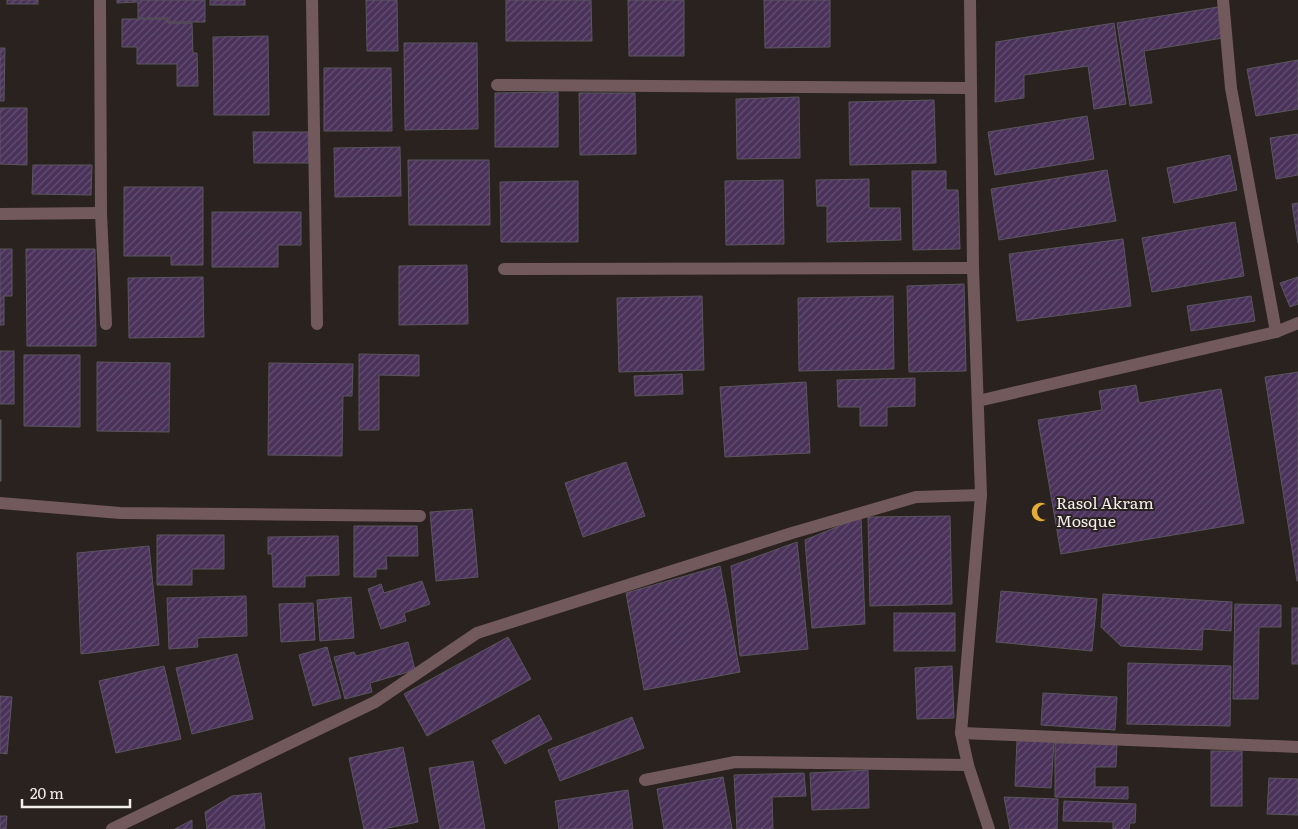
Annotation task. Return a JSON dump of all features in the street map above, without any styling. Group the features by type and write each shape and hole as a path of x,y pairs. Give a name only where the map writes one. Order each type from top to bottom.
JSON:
{"street":[{"path":"100,0 101,213 106,324"},
{"path":"312,0 317,324"},
{"path":"970,0 973,268 982,495 961,733 968,765 989,829"},
{"path":"1223,0 1231,88 1276,332"},
{"path":"498,85 970,88"},
{"path":"0,214 101,213"},
{"path":"504,269 973,268"},
{"path":"978,401 1276,332 1298,323"},
{"path":"116,828 375,702 477,633 783,536 916,497 982,495"},
{"path":"0,503 120,513 420,516"},
{"path":"961,733 1298,747"},
{"path":"645,780 735,762 968,765"}],"building":[{"path":"7,0 38,0 38,4 7,4"},
{"path":"117,0 205,0 205,22 169,22 169,18 138,18 138,2 117,3"},
{"path":"210,0 245,0 245,5 210,5"},
{"path":"366,0 397,0 398,51 367,51"},
{"path":"506,0 591,0 592,41 506,41"},
{"path":"628,0 684,0 684,56 629,56"},
{"path":"764,0 830,0 830,47 765,48"},
{"path":"1218,7 1223,38 1144,51 1152,103 1130,106 1117,23"},
{"path":"122,19 168,19 168,23 192,23 193,53 197,53 198,86 177,86 177,64 137,64 137,47 122,47"},
{"path":"1114,23 1126,104 1094,109 1088,66 1024,75 1024,98 995,102 996,42"},
{"path":"268,36 269,115 214,115 213,37"},
{"path":"404,43 477,43 478,129 405,130"},
{"path":"0,48 5,48 4,101 0,101"},
{"path":"1298,60 1298,109 1256,116 1247,69"},
{"path":"324,68 391,68 392,131 324,131"},
{"path":"558,92 558,147 495,147 495,93"},
{"path":"579,93 635,93 636,154 580,155"},
{"path":"799,97 800,158 737,159 736,99"},
{"path":"934,100 936,163 850,165 849,102"},
{"path":"0,108 27,108 27,165 0,164"},
{"path":"1087,116 1094,159 995,175 988,132"},
{"path":"253,132 308,132 309,163 254,163"},
{"path":"1298,134 1298,175 1276,179 1270,138"},
{"path":"400,147 401,196 335,197 334,148"},
{"path":"1230,155 1237,190 1174,203 1167,168"},
{"path":"408,160 489,160 490,225 409,225"},
{"path":"33,165 92,165 91,195 32,194"},
{"path":"1107,170 1116,221 999,240 991,189"},
{"path":"912,171 946,171 946,190 958,190 960,249 913,250"},
{"path":"869,179 869,208 900,208 901,240 827,242 827,206 817,206 816,180"},
{"path":"783,180 784,244 726,245 725,181"},
{"path":"578,181 578,242 501,242 500,182"},
{"path":"124,187 203,187 203,265 171,265 171,256 124,256"},
{"path":"1298,203 1298,243 1292,204"},
{"path":"212,212 301,212 301,245 278,245 278,267 212,267"},
{"path":"1235,222 1244,276 1152,292 1142,238"},
{"path":"1123,239 1131,306 1017,321 1009,254"},
{"path":"0,249 12,249 12,296 4,296 4,325 0,325"},
{"path":"26,249 95,249 96,346 27,346"},
{"path":"467,265 468,324 399,325 399,266"},
{"path":"203,277 204,337 129,338 128,278"},
{"path":"1298,277 1298,304 1290,307 1280,283"},
{"path":"964,284 966,371 909,372 907,286"},
{"path":"702,296 704,370 619,372 617,298"},
{"path":"893,296 894,369 799,371 798,298"},
{"path":"1251,296 1255,321 1191,331 1187,306"},
{"path":"0,351 14,351 14,404 0,404"},
{"path":"359,354 419,355 419,376 379,375 379,430 359,430"},
{"path":"24,355 80,355 80,427 24,426"},
{"path":"97,362 170,363 169,432 97,431"},
{"path":"269,363 353,364 352,396 343,396 342,456 268,455"},
{"path":"1298,372 1298,581 1297,581 1265,377"},
{"path":"682,374 683,394 635,396 634,376"},
{"path":"915,378 915,406 887,407 887,426 860,426 860,407 838,407 837,380"},
{"path":"806,382 810,453 725,457 720,387"},
{"path":"1136,385 1139,403 1221,389 1244,523 1061,554 1038,420 1102,410 1099,391"},
{"path":"1,420 1,481 0,481"},
{"path":"626,462 645,516 583,537 565,483"},
{"path":"472,509 478,577 436,581 430,512"},
{"path":"950,516 952,604 870,606 868,517"},
{"path":"861,517 865,624 812,628 805,540"},
{"path":"354,526 417,526 418,556 386,556 387,569 376,569 376,577 354,577"},
{"path":"157,535 224,535 224,569 192,569 192,585 157,585"},
{"path":"338,536 339,575 305,576 305,587 273,587 272,554 268,554 268,537"},
{"path":"797,542 808,649 740,656 731,566"},
{"path":"149,546 159,645 81,654 77,553"},
{"path":"720,566 740,672 644,690 626,593"},
{"path":"422,581 430,604 404,613 406,621 381,629 368,589 381,584 384,593"},
{"path":"1001,591 1097,599 1092,651 996,642"},
{"path":"1103,594 1232,602 1231,631 1203,629 1202,650 1121,646 1101,627"},
{"path":"246,596 247,636 197,638 198,647 169,649 167,598"},
{"path":"351,597 354,638 320,641 317,600"},
{"path":"313,603 315,640 281,642 279,604"},
{"path":"1235,604 1281,605 1281,627 1259,627 1258,699 1233,699"},
{"path":"1292,608 1298,608 1298,664 1292,664"},
{"path":"894,613 955,613 955,651 894,651"},
{"path":"508,637 531,679 427,736 404,694"},
{"path":"408,642 415,670 370,683 372,692 345,699 334,657 354,652 356,656"},
{"path":"327,647 341,698 313,706 299,655"},
{"path":"237,654 253,719 192,734 176,668"},
{"path":"1128,663 1231,666 1230,726 1127,724"},
{"path":"164,666 181,739 116,753 99,681"},
{"path":"952,666 954,718 917,719 915,668"},
{"path":"1043,693 1117,697 1115,730 1041,725"},
{"path":"0,696 12,697 7,754 0,753"},
{"path":"539,715 552,739 505,764 492,741"},
{"path":"632,717 644,748 560,781 548,750"},
{"path":"1017,740 1054,742 1051,788 1015,786"},
{"path":"1055,743 1117,744 1116,767 1095,767 1095,787 1128,787 1128,799 1055,797"},
{"path":"403,747 418,822 383,829 364,829 349,758"},
{"path":"1211,751 1242,751 1242,806 1211,806"},
{"path":"473,761 485,829 440,829 429,768"},
{"path":"868,770 869,808 812,810 810,773"},
{"path":"804,773 806,796 772,797 773,829 737,829 734,775"},
{"path":"723,777 732,829 664,829 657,789"},
{"path":"1269,778 1298,779 1298,815 1267,814"},
{"path":"628,790 633,829 559,829 555,801"},
{"path":"261,793 265,829 207,829 205,812 232,796"},
{"path":"1004,797 1058,799 1057,829 1010,829"},
{"path":"1064,801 1136,804 1135,823 1130,823 1129,829 1113,829 1113,822 1063,821"},
{"path":"0,816 7,816 6,829 0,829"},
{"path":"192,820 192,829 175,829"}],"place":[{"name":"Rasol Akram Mosque","path":"1041,512"}]}
